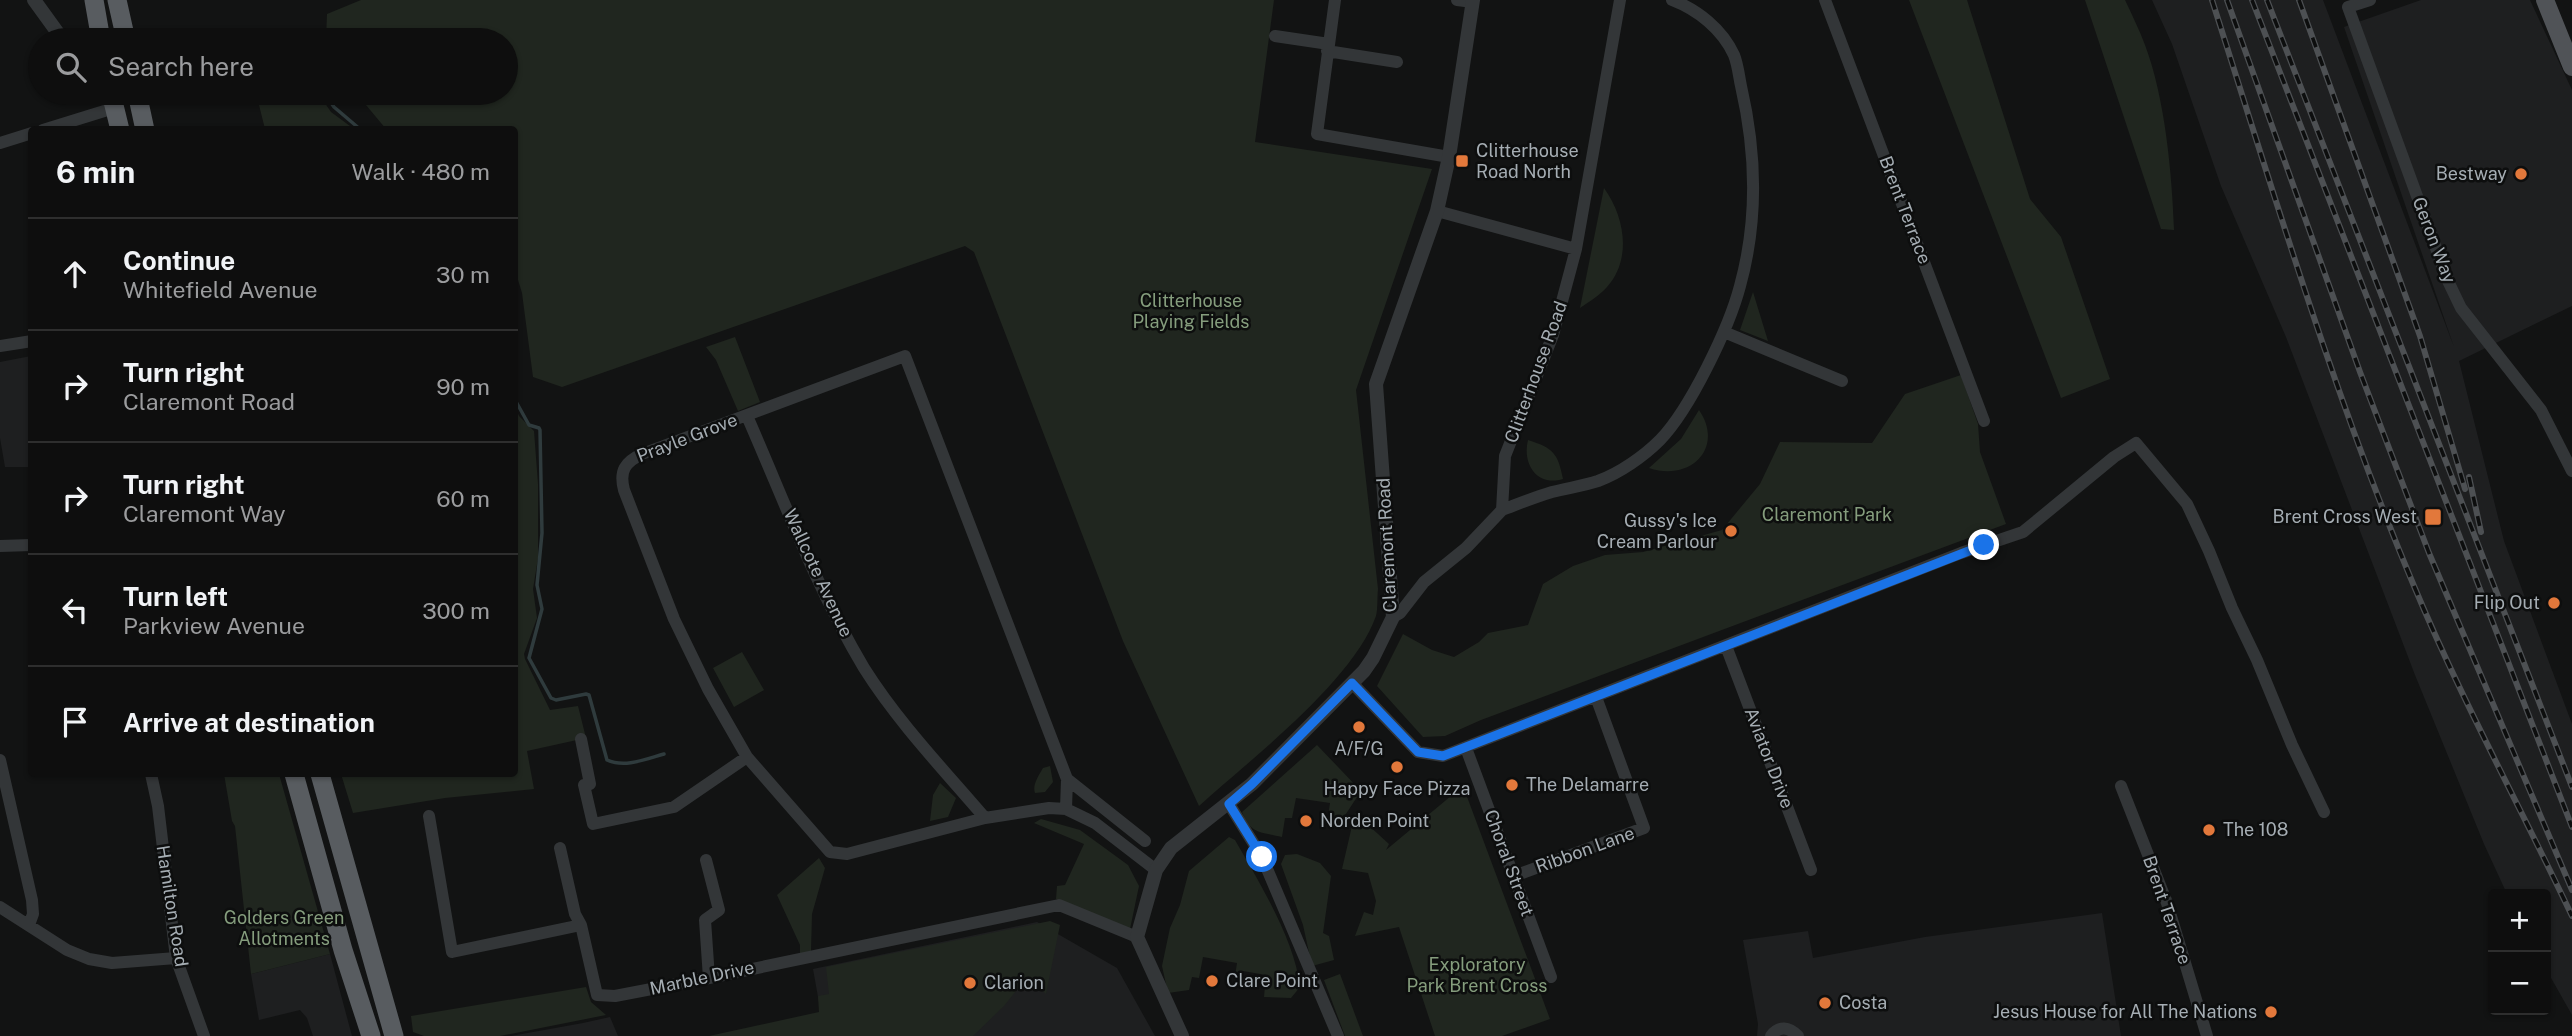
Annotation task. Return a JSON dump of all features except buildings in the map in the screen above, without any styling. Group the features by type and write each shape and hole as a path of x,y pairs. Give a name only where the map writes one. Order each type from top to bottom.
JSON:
{"highway":[{"path":"94,0 99,28"},
{"path":"117,0 123,28"},
{"path":"114,105 119,126"},
{"path":"140,105 144,126"},
{"path":"295,777 370,1036"},
{"path":"321,777 394,1036"}],"main road":[{"path":"2545,0 2572,67"},
{"path":"2557,0 2572,38"}],"street":[{"path":"34,0 54,28"},
{"path":"1335,0 1317,134 1449,157"},
{"path":"1457,0 1473,1"},
{"name":"Clitterhouse Road","path":"1502,510 1505,456 1553,335 1576,249 1620,0"},
{"path":"1393,617 1400,613 1424,582 1466,548 1502,510 1551,492 1600,480 1636,460 1660,440 1685,406 1724,332 1740,286 1748,246 1754,171 1749,122 1734,56 1713,25 1690,7 1672,0"},
{"name":"Brent Terrace","path":"1825,0 1984,421"},
{"name":"Geron Way","path":"2370,0 2348,7 2448,281 2461,308 2540,410 2572,471"},
{"name":"Claremont Road","path":"1137,937 1156,870 1171,848 1252,784 1352,683 1373,658 1393,617 1376,384 1437,211 1449,157 1473,1"},
{"path":"1275,36 1397,62"},
{"path":"52,126 101,105"},
{"path":"0,143 28,134"},
{"path":"1437,211 1576,249"},
{"path":"1724,332 1842,381"},
{"path":"0,346 28,342"},
{"name":"Prayle Grove","path":"1066,809 1067,779 905,356 630,460 622,469 621,480 674,619 708,689 747,757 824,848 835,855 847,854 985,818 1049,808 1066,809 1095,823 1156,870"},
{"name":"Wallcote Avenue","path":"747,415 831,609 866,669 901,720 985,818"},
{"path":"1352,683 1418,752 1443,756 2023,532 2114,457 2136,443 2186,504 2324,812"},
{"path":"0,546 28,545"},
{"name":"Aviator Drive","path":"1726,646 1811,870"},
{"name":"Ribbon Lane","path":"1514,876 1644,828 1596,697"},
{"path":"581,739 590,784 584,785 593,824 665,811 747,757"},
{"name":"Choral Street","path":"1470,747 1552,977"},
{"path":"0,760 32,900 33,914 29,925"},
{"name":"Hamilton Road","path":"152,777 158,806 176,958 204,1036"},
{"path":"1067,779 1145,841"},
{"name":"Brent Terrace","path":"2121,786 2168,903 2207,1036"},
{"path":"1229,804 1262,857 1338,1036"},
{"path":"429,816 452,952 581,925 575,914 560,848"},
{"path":"706,860 719,909 705,920 709,978"},
{"name":"Marble Drive","path":"581,925 597,995 615,996 1059,905 1137,937"},
{"path":"1,911 29,925 67,950 100,962 176,958"},
{"path":"1137,937 1182,1036"},
{"path":"1771,1036 1781,1028 1787,1028 1798,1036"}],"shaded area":[{"path":"2152,0 2323,0 2454,347 2344,27 2421,0 2530,0 2572,90 2572,306 2459,361 2504,541 2572,724 2572,1015 2551,978 2551,889 2505,889 2484,844 2415,675 2286,337 2221,186 2172,44"},
{"path":"28,357 28,467 5,467 0,438 0,362"},
{"path":"2102,913 2121,1036 1757,1036 1758,1024 1743,940 1808,931 1813,958 1925,937"},
{"name":"Clarion","path":"1037,922 1117,968 1155,1036 825,1036 813,969"},
{"path":"330,954 352,1036 313,1036 307,1018 300,1010 259,1020 251,974"},
{"path":"610,1017 618,1036 511,1036 583,1023"}],"green space":[{"name":"Clitterhouse Playing Fields","path":"361,0 1274,0 1255,142 1432,169 1356,390 1378,589 1376,616 1364,641 1324,692 1298,718 1199,806 1123,641 974,252 965,246 562,387 533,377 518,280 518,126 384,126 366,105 518,105 518,28 326,28 327,14"},
{"path":"1909,0 1967,0 2030,199 2061,237 2110,379 2061,398"},
{"path":"2085,0 2125,0 2145,45 2158,88 2166,136 2174,230 2161,229"},
{"path":"259,105 326,105 350,126 264,126"},
{"path":"1604,188 1621,225 1623,251 1615,276 1607,287 1580,308"},
{"path":"1753,292 1768,341 1740,330"},
{"path":"735,337 760,402 738,411 716,360 706,347"},
{"name":"Claremont Park","path":"1961,375 1978,424 1980,452 2006,524 1481,720 1445,736 1423,737 1377,686 1403,634 1432,650 1454,657 1479,642 1488,633 1528,625 1543,584 1573,566 1605,555 1643,552 1722,530 1760,484 1780,442 1872,443 1905,394"},
{"path":"1699,410 1706,424 1708,437 1699,458 1690,466 1678,470 1649,468 1681,439"},
{"path":"518,414 534,431 538,484 538,558 533,589 537,618 524,654 525,659 550,710 578,706 586,738 527,751 534,789 445,798 353,813 342,777 518,777"},
{"path":"1528,440 1553,453 1563,479 1546,480 1534,472 1527,457"},
{"path":"742,652 764,690 734,707 713,668"},
{"path":"1317,745 1361,791 1338,826 1327,823 1330,803 1296,798 1292,818 1285,818 1282,837 1262,833 1253,828 1242,812"},
{"path":"1050,766 1053,782 1045,792 1035,793 1035,783 1043,768"},
{"name":"Golders Green Allotments","path":"225,777 280,777 330,954 251,974 235,826"},
{"path":"940,783 956,798 948,817 930,821 933,795"},
{"name":"Exploratory Park Brent Cross","path":"1463,786 1550,1019 1502,1036 1435,1036 1399,927 1355,936 1364,912 1373,915 1376,901 1368,873 1342,869 1355,813 1389,844 1386,850"},
{"path":"1041,819 1080,830 1128,865 1139,886 1130,929 1056,899 1057,886 1065,885 1084,844 1034,823"},
{"path":"1229,837 1235,840 1284,931 1300,987 1291,998 1264,997 1266,975 1243,971 1240,984 1234,983 1237,963 1203,957 1199,978 1192,977 1189,990 1168,993 1162,966 1170,928 1180,905 1189,871"},
{"path":"1297,854 1320,863 1331,876 1323,933 1329,936 1334,960 1312,966 1303,925 1281,864 1285,855"},
{"path":"819,858 825,868 812,914 811,951 800,954 800,945 777,895"},
{"name":"Clarion","path":"1050,921 1060,925 1046,994 1028,976 1004,1006 973,1036 709,1036 819,1012 818,996 829,994 826,967"},
{"path":"1340,974 1363,1036 1345,1036 1324,980"},
{"path":"586,987 591,1002 606,1015 500,1036 424,1036 413,1032 411,1016"}],"waterway":[{"path":"333,105 356,126"},
{"path":"518,405 529,425 540,430 542,533 537,585 542,609 529,658 551,698 556,700 589,695 607,760 628,763 664,754"}],"railway":[{"path":"2212,0 2307,296 2385,514 2451,670 2572,916"},
{"path":"2227,0 2360,372 2429,553 2572,890"},
{"path":"2252,0 2572,827"},
{"path":"2267,0 2572,787"},
{"path":"2299,0 2420,336 2465,489"},
{"path":"2469,477 2481,532"}],"place":[{"name":"Clitterhouse Road North","path":"1462,161"},
{"name":"Bestway","path":"2521,174"},
{"name":"Brent Cross West","path":"2433,517"},
{"name":"Gussy's Ice Cream Parlour","path":"1731,531"},
{"name":"Flip Out","path":"2554,603"},
{"name":"A/F/G","path":"1359,727"},
{"name":"Happy Face Pizza","path":"1397,767"},
{"name":"The Delamarre","path":"1512,785"},
{"name":"Norden Point","path":"1306,821"},
{"name":"The 108","path":"2209,830"},
{"name":"Clare Point","path":"1212,981"},
{"name":"Clarion","path":"970,983"},
{"name":"Costa","path":"1825,1003"},
{"name":"Jesus House for All The Nations","path":"2271,1012"}],"route":[{"path":"1262,857 1229,804 1352,683 1418,752 1443,756 1984,545"}]}
